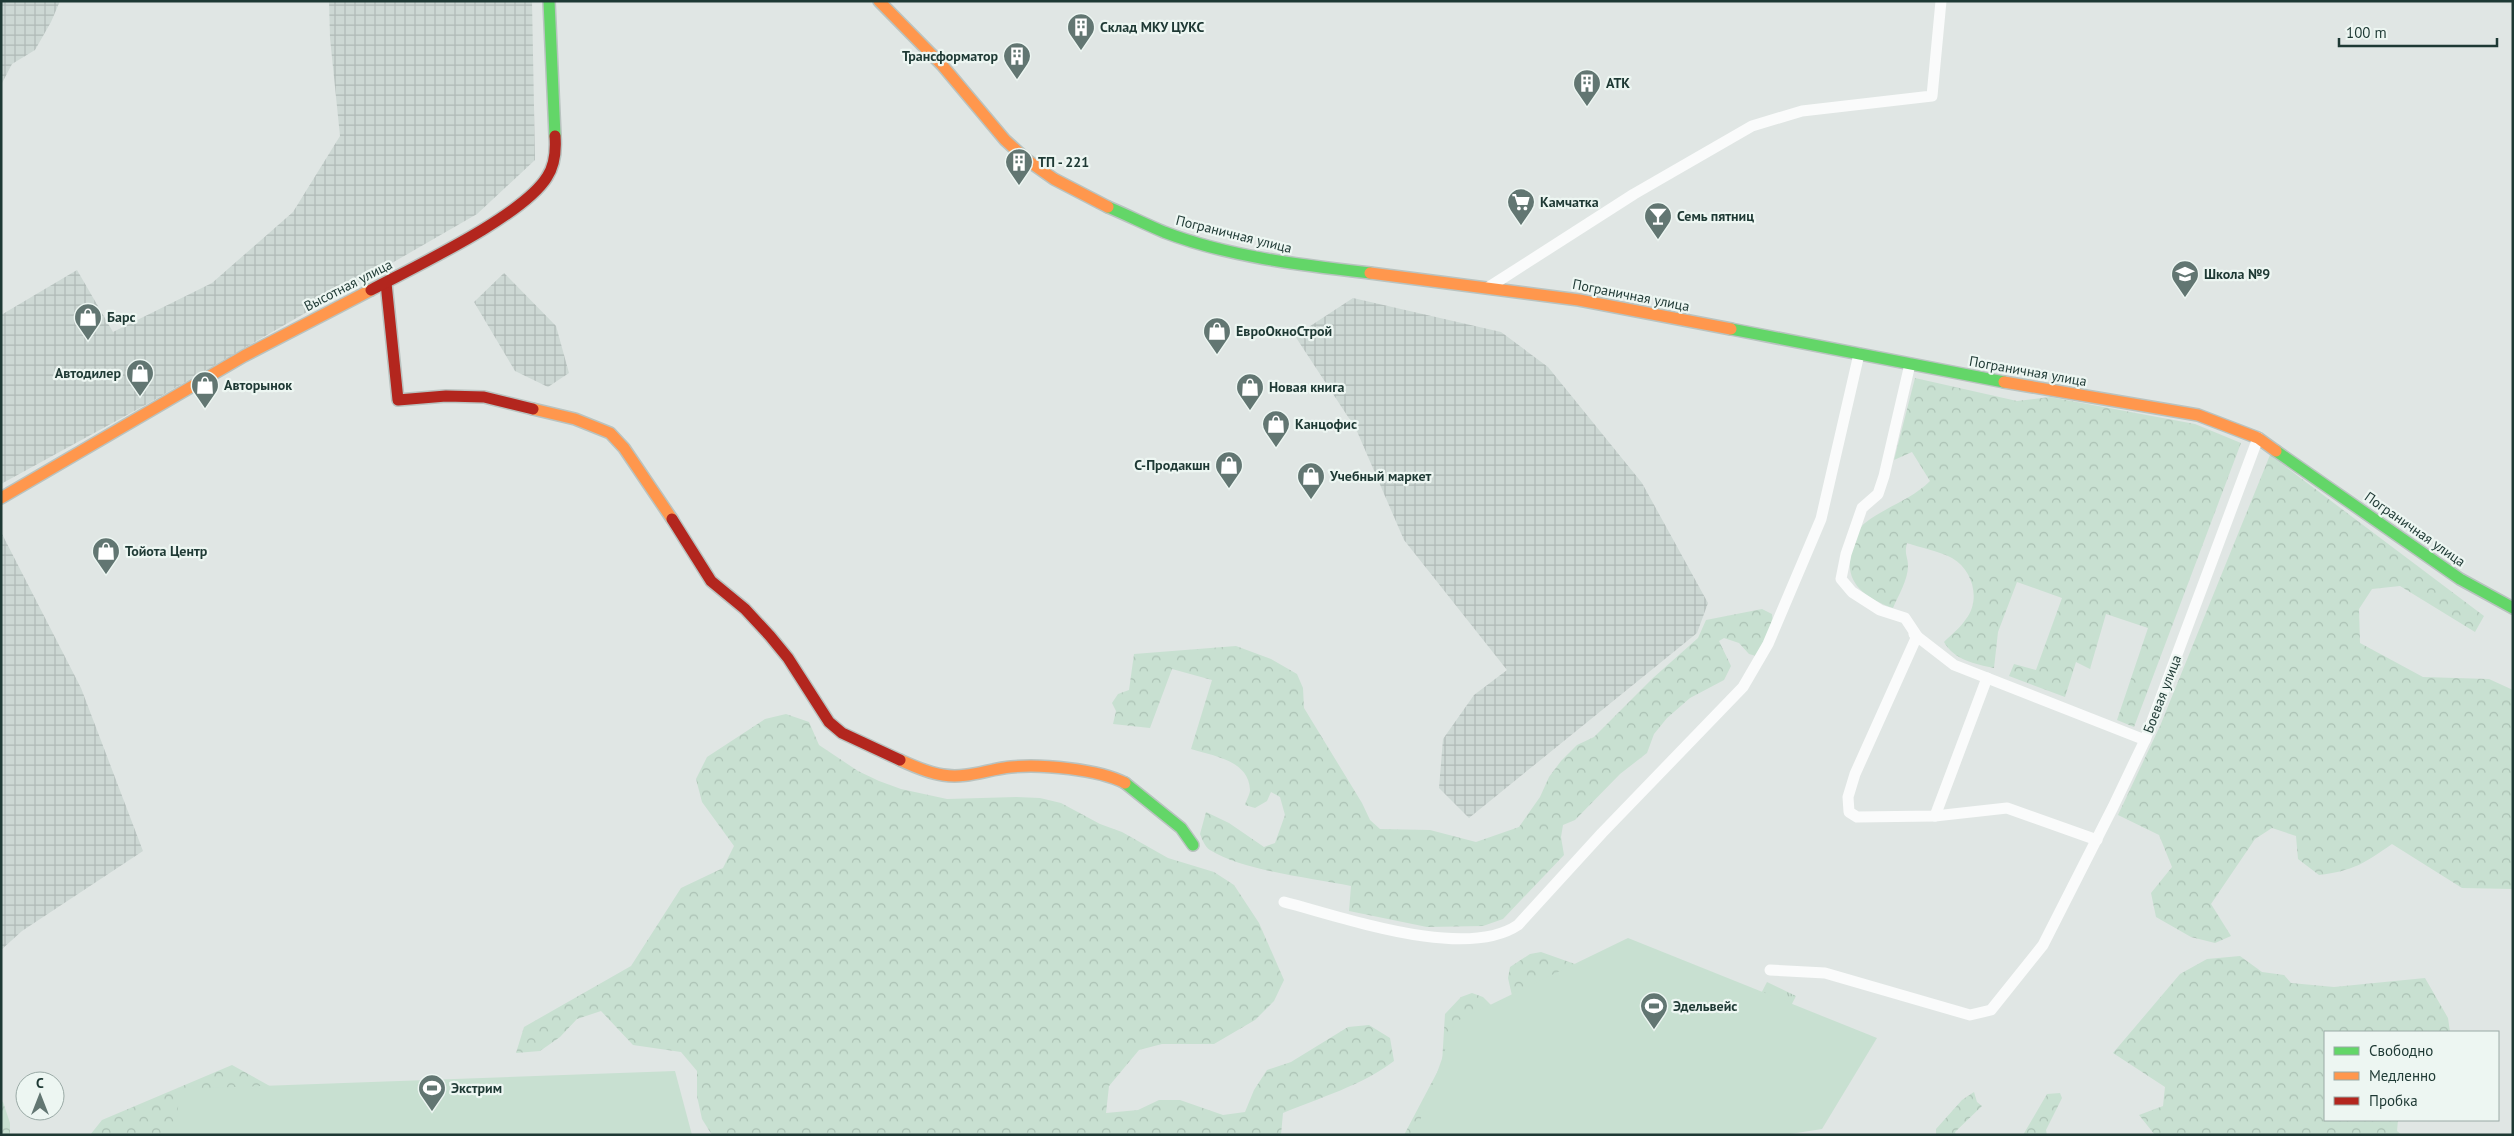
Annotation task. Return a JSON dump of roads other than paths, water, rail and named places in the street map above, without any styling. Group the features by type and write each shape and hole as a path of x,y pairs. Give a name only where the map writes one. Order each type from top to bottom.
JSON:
{"street":[{"name":"Высотная улица","path":"1,498 244,356 386,283 503,216 527,200 547,179 553,165 556,146 549,1"},
{"name":"Пограничная улица","path":"879,1 942,66 1016,151 1054,179 1122,214 1177,236 1268,260 1579,300 1910,364 2198,415 2258,438 2460,579 2513,608"},
{"path":"1489,287 1634,194 1752,126 1802,111 1932,96 1941,1"},
{"path":"386,283 398,400 446,396 484,397 575,419 610,433 624,448 687,540 711,581 745,610 770,636 788,658 829,722 842,733 889,756 943,775 966,776 1010,767 1039,766 1079,771 1119,780 1131,786 1177,824 1193,845"},
{"path":"1284,902 1399,931 1438,938 1491,937 1509,931 1518,925 1602,833 1744,687 1768,644 1821,519 1859,354"},
{"name":"Боевая улица","path":"1910,364 1884,476 1878,494 1862,508 1846,554 1841,579 1852,592 1880,610 1905,618 1916,635 1954,665 2145,740 2258,438"},
{"path":"1916,635 1855,774 1848,797 1849,812 1857,817 1936,816 2007,808 2097,840"},
{"path":"1936,816 1987,678"},
{"path":"1770,970 1825,973 1970,1015 1991,1010 2044,945 2145,740"}],"place":[{"name":"Склад МКУ ЦУКС","path":"1081,51"},
{"name":"Трансформатор","path":"1017,80"},
{"name":"АТК","path":"1587,107"},
{"name":"ТП - 221","path":"1019,186"},
{"name":"Камчатка","path":"1521,226"},
{"name":"Семь пятниц","path":"1658,240"},
{"name":"Школа №9","path":"2185,298"},
{"name":"Барс","path":"88,341"},
{"name":"ЕвроОкноСтрой","path":"1217,355"},
{"name":"Автодилер","path":"140,397"},
{"name":"Авторынок","path":"205,409"},
{"name":"Новая книга","path":"1250,411"},
{"name":"Канцофис","path":"1276,448"},
{"name":"С-Продакшн","path":"1229,489"},
{"name":"Учебный маркет","path":"1311,500"},
{"name":"Тойота Центр","path":"106,575"},
{"name":"Эдельвейс","path":"1654,1030"},
{"name":"Экстрим","path":"432,1112"}]}
